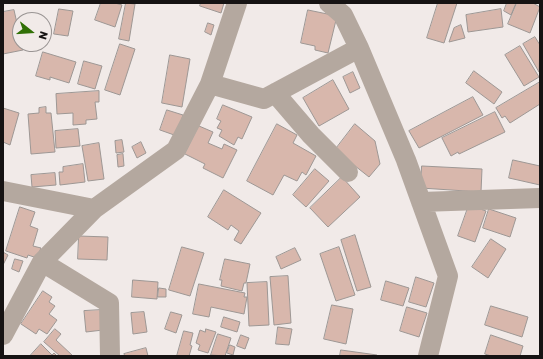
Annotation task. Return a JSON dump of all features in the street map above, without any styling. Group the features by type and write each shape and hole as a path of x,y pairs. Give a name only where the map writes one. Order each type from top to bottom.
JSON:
{"street":[{"path":"3,335 42,262 94,209 176,150 210,84 237,3"},
{"path":"329,3 343,15 359,48 406,160 448,276 428,356"},
{"path":"210,84 264,99 359,48"},
{"path":"276,93 311,135 348,172"},
{"path":"3,190 94,209"},
{"path":"421,202 540,198"},
{"path":"42,262 109,303 110,356"}],"building":[{"path":"101,3 115,3 122,5 115,27 95,20"},
{"path":"126,3 135,4 129,41 119,39"},
{"path":"201,3 224,3 221,13 200,6"},
{"path":"438,3 457,3 444,43 427,38"},
{"path":"507,3 516,3 511,15 504,11"},
{"path":"517,3 533,3 540,7 530,33 508,24"},
{"path":"59,9 73,11 68,36 54,34"},
{"path":"501,9 503,27 468,32 466,15"},
{"path":"14,10 14,12 12,12 13,52 3,54 3,12"},
{"path":"308,10 337,16 328,53 315,50 315,46 301,43"},
{"path":"208,23 214,25 211,35 205,32"},
{"path":"461,25 465,38 449,42 454,28"},
{"path":"535,37 540,45 539,72 523,44"},
{"path":"120,44 135,49 120,95 105,90"},
{"path":"520,46 539,77 524,86 505,55"},
{"path":"43,52 76,62 69,83 50,77 50,80 36,76"},
{"path":"170,55 190,59 182,107 162,103"},
{"path":"84,61 102,66 95,89 78,84"},
{"path":"474,71 502,92 494,104 466,83"},
{"path":"353,72 360,88 350,93 343,77"},
{"path":"333,80 349,109 319,126 303,98"},
{"path":"540,82 540,104 510,123 505,116 502,118 496,108"},
{"path":"99,91 99,102 95,102 97,119 86,120 86,124 73,125 73,113 57,114 56,94"},
{"path":"473,97 483,115 419,148 409,131"},
{"path":"223,105 252,117 242,139 238,137 234,145 219,136 222,130 217,128 221,121 217,119"},
{"path":"46,107 46,113 51,113 55,152 31,154 28,114 39,113 39,108"},
{"path":"3,108 19,113 10,145 3,142"},
{"path":"167,110 183,115 177,136 160,130"},
{"path":"495,112 505,132 459,154 458,152 451,156 442,138"},
{"path":"277,124 297,135 293,143 316,156 306,175 302,172 297,181 284,175 273,195 247,181"},
{"path":"355,124 375,141 380,164 369,177 335,150"},
{"path":"199,126 213,132 208,143 222,149 224,144 237,150 223,178 203,168 205,164 185,154"},
{"path":"78,129 80,146 56,148 55,131"},
{"path":"122,140 124,152 116,153 115,141"},
{"path":"141,142 146,153 137,158 132,147"},
{"path":"99,143 104,179 88,181 82,146"},
{"path":"123,154 124,166 118,167 117,155"},
{"path":"513,160 540,166 540,185 509,178"},
{"path":"83,164 85,182 60,185 59,172 63,172 63,167"},
{"path":"422,166 482,169 481,192 421,188"},
{"path":"315,169 329,181 306,207 293,195"},
{"path":"55,173 56,185 32,187 31,175"},
{"path":"342,177 360,197 328,227 310,208"},
{"path":"224,190 261,213 241,244 234,240 239,231 231,225 228,230 208,217"},
{"path":"469,205 486,211 475,242 458,236"},
{"path":"20,207 35,212 30,226 38,229 33,246 41,248 37,258 28,255 27,258 6,251"},
{"path":"489,209 516,218 510,237 483,228"},
{"path":"355,235 371,287 357,291 341,240"},
{"path":"79,236 108,237 107,260 78,259"},
{"path":"491,239 506,249 488,278 472,267"},
{"path":"182,247 204,253 190,296 169,290"},
{"path":"339,247 355,295 336,301 320,254"},
{"path":"295,248 301,260 281,269 276,257"},
{"path":"3,252 8,255 3,265"},
{"path":"15,259 23,261 19,272 12,269"},
{"path":"225,259 250,264 246,283 244,283 242,291 221,286 222,280 220,280"},
{"path":"288,276 291,323 274,325 270,277"},
{"path":"416,277 434,283 426,307 409,302"},
{"path":"133,280 158,282 157,299 132,297"},
{"path":"386,281 409,288 403,306 381,300"},
{"path":"267,282 269,325 249,326 247,283"},
{"path":"199,284 245,293 244,297 247,297 244,314 211,307 209,317 193,314"},
{"path":"159,288 166,289 166,297 158,297"},
{"path":"43,291 52,297 49,302 55,306 49,314 57,320 47,334 39,329 36,334 21,324"},
{"path":"332,305 353,309 346,344 324,339"},
{"path":"491,306 528,317 522,337 485,325"},
{"path":"407,307 427,313 419,337 400,331"},
{"path":"101,310 103,330 86,332 84,311"},
{"path":"144,312 147,332 133,334 131,313"},
{"path":"171,312 182,315 176,333 165,329"},
{"path":"224,317 240,322 237,332 221,327"},
{"path":"278,327 292,329 289,345 276,344"},
{"path":"55,329 61,334 56,340 73,356 60,356 44,342"},
{"path":"206,329 216,332 208,353 198,350 200,345 196,343 200,330 205,332"},
{"path":"184,331 193,333 190,345 192,346 189,356 177,356"},
{"path":"218,334 231,338 225,356 211,355"},
{"path":"241,335 249,338 245,349 237,346"},
{"path":"491,335 523,346 520,356 491,356 485,354"},
{"path":"41,344 52,355 54,353 57,356 30,356"},
{"path":"230,345 235,347 233,355 227,353"},
{"path":"146,348 148,356 125,356 124,354"},
{"path":"341,350 377,355 340,356"}]}
